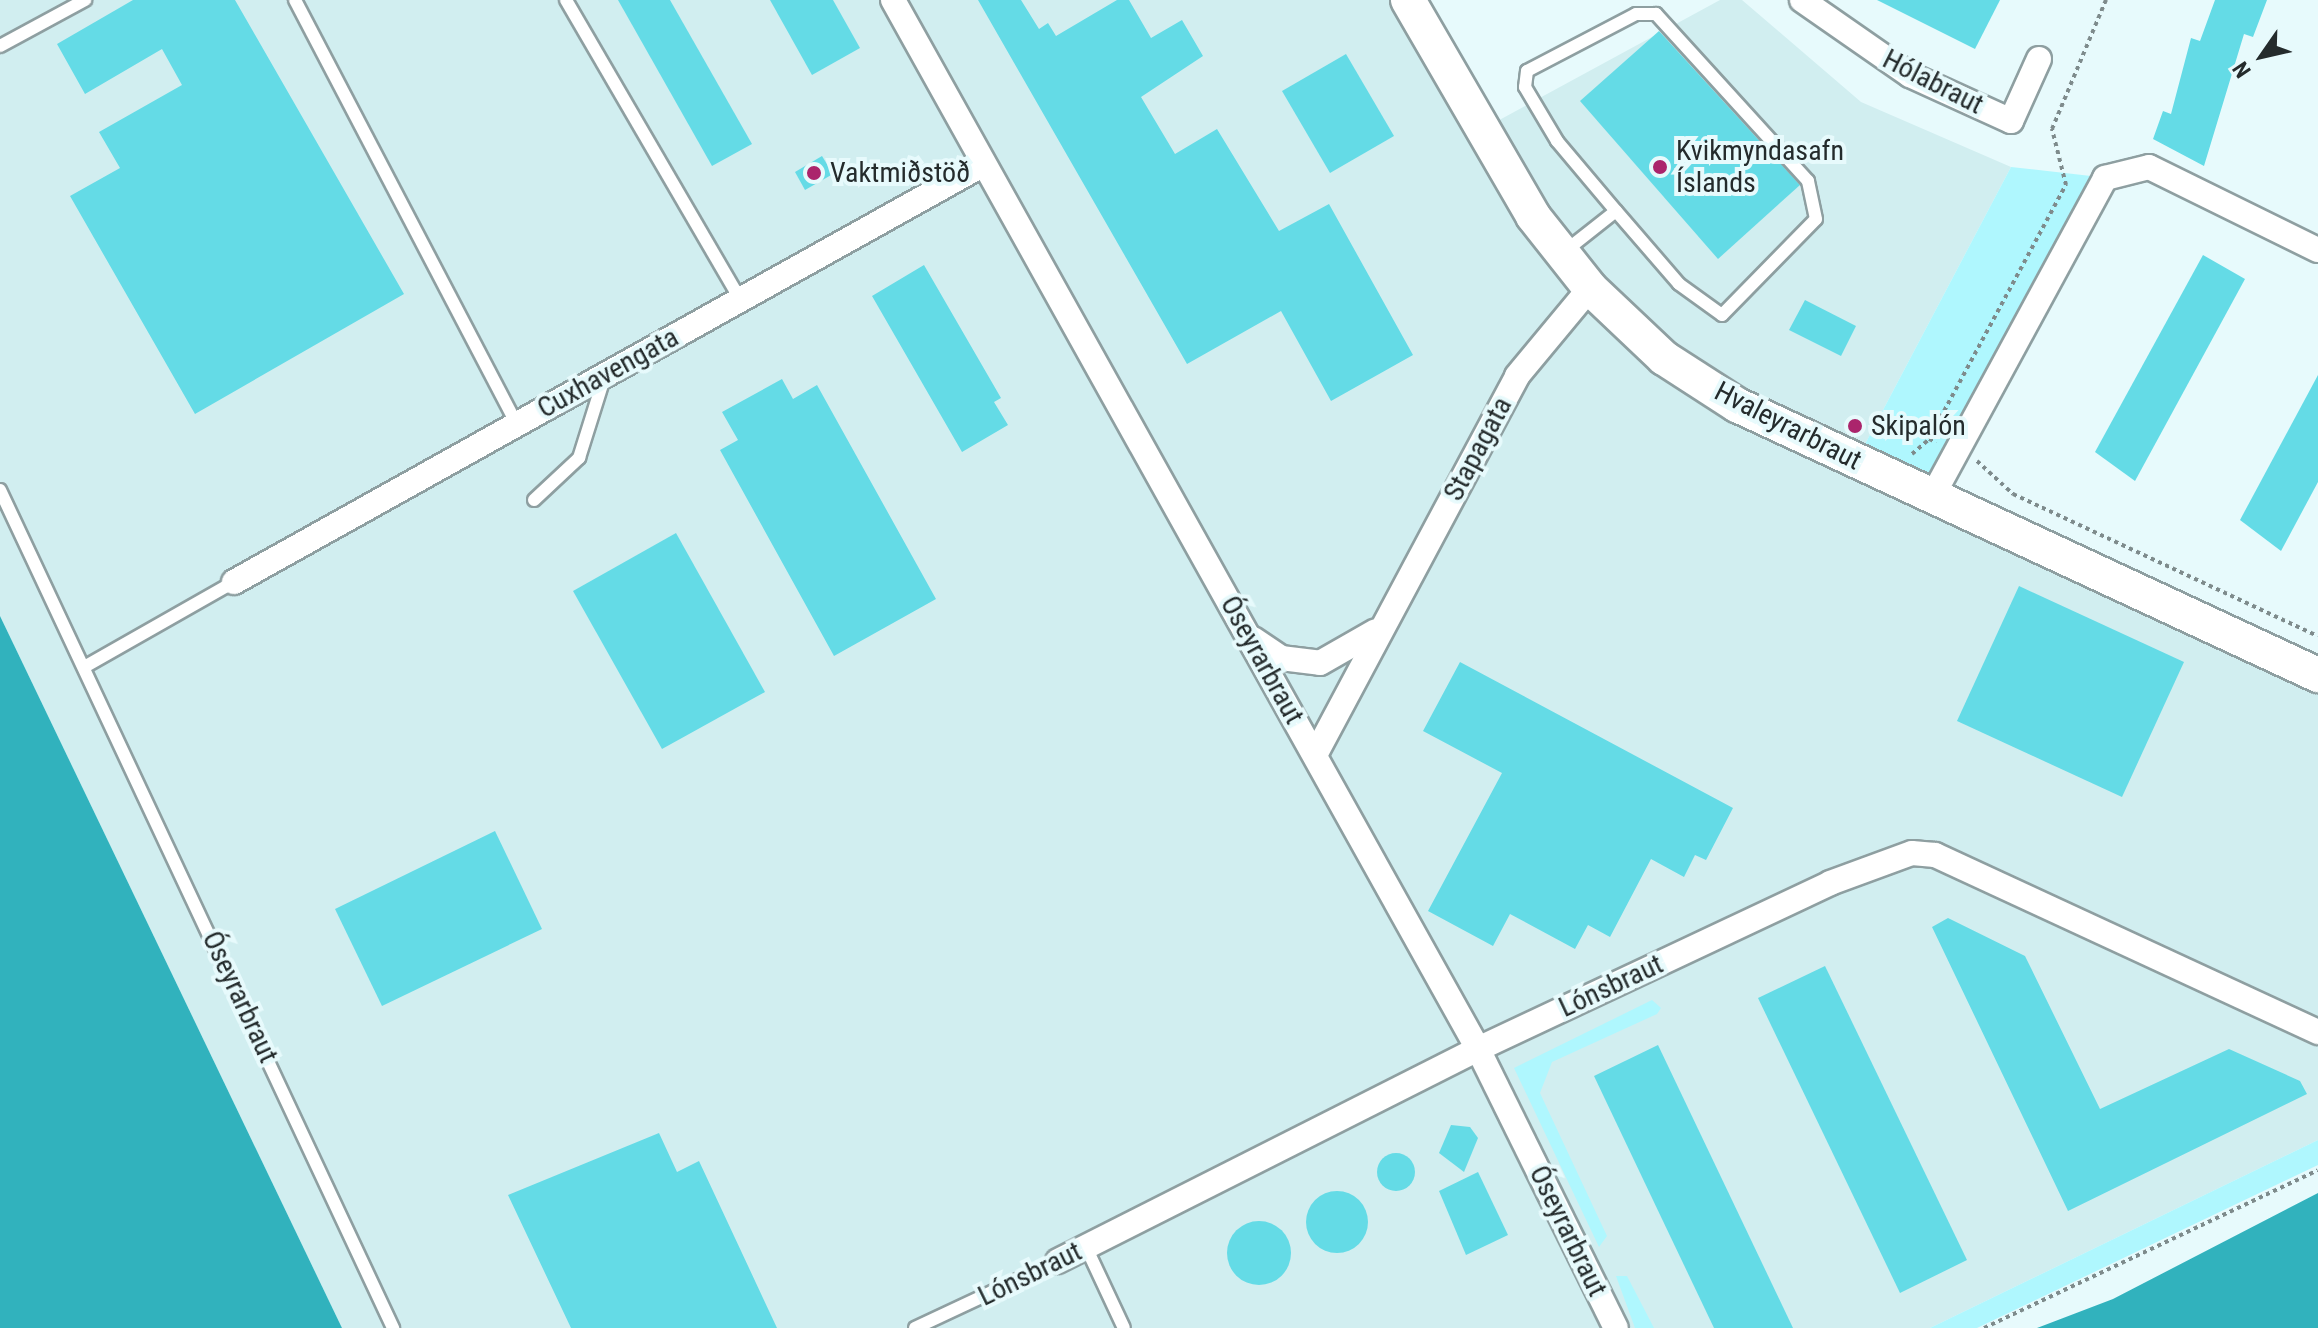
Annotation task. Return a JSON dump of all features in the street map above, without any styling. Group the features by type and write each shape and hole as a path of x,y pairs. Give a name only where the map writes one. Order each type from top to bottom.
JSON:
{"street":[{"name":"Óseyrarbraut","path":"893,0 982,165 1478,1049 1616,1328"},
{"name":"Hvaleyrarbraut","path":"1408,0 1519,194 1590,288 1649,347 1737,405 2318,675"},
{"name":"Hólabraut","path":"1802,0 1910,75 2011,121 2039,59"},
{"name":"Cuxhavengata","path":"234,582 982,165"},
{"path":"1932,497 2105,178 2149,167 2318,250"},
{"name":"Stapagata","path":"1315,755 1523,366 1590,288"},
{"name":"Stapagata","path":"1244,628 1281,658 1320,663 1351,652 1385,624"},
{"name":"Lónsbraut","path":"1058,1261 1478,1049 1830,883 1912,853 1935,855 2318,1032"}],"lane":[{"path":"0,46 85,0"},
{"path":"295,0 517,424"},
{"path":"566,0 740,299"},
{"path":"1636,14 1656,14 1808,181 1816,219 1722,315 1679,284 1616,211 1557,141 1525,87 1527,71 1636,14"},
{"path":"1562,254 1616,211"},
{"path":"534,500 579,458 605,375"},
{"name":"Óseyrarbraut","path":"0,490 86,666 393,1328"},
{"path":"86,666 234,582"},
{"path":"1086,1247 1124,1328"},
{"name":"Lónsbraut","path":"915,1328 1058,1261"}],"path":[{"path":"1907,453 1929,439 2066,185 2052,129 2106,0"},
{"path":"1929,439 1957,451 2013,494 2318,636"},
{"path":"1984,1328 2318,1170"}],"shaded area":[{"path":"0,0 1421,0 1492,124 1720,0 1742,0 1861,102 2011,167 1863,448 2318,670 2318,1140 1930,1328 342,1328 0,616"},
{"path":"2011,167 2091,176 1950,487 1863,448"},
{"path":"0,616 342,1328 0,1328"},
{"path":"1652,1000 1661,1008 1657,1014 1552,1062 1540,1093 1607,1236 1599,1247 1514,1068"},
{"path":"2318,1140 2318,1165 1977,1328 1930,1328"},
{"path":"2318,1193 2318,1328 2037,1328 2113,1299"},
{"path":"1616,1276 1627,1276 1654,1328 1635,1328"}],"building":[{"path":"133,0 235,0 404,294 195,414 70,196 120,168 99,132 182,85 162,49 85,94 57,44"},
{"path":"618,0 670,0 752,144 712,166"},
{"path":"770,0 833,0 860,48 812,75"},
{"path":"978,0 1021,0 1039,29 1048,23 1056,36 1117,0 1129,0 1151,38 1182,20 1203,56 1141,97 1175,154 1217,129 1279,231 1329,204 1413,355 1331,401 1281,311 1187,364"},
{"path":"1877,0 2000,0 1975,49"},
{"path":"2215,0 2267,0 2253,37 2244,34 2204,166 2153,139 2163,111 2171,114 2191,38 2200,41"},
{"path":"1659,31 1800,185 1718,259 1580,101"},
{"path":"1346,54 1394,136 1330,173 1282,91"},
{"name":"Vaktmiðstöð","path":"822,156 833,174 805,190 795,172"},
{"path":"2203,255 2245,279 2135,481 2095,452"},
{"path":"924,265 1001,398 994,402 1008,425 962,452 872,296"},
{"path":"1805,300 1856,326 1841,356 1789,330"},
{"path":"2318,375 2318,482 2281,551 2240,520"},
{"path":"782,379 793,399 817,385 936,599 834,656 720,450 738,440 722,412"},
{"path":"676,533 765,692 662,749 573,591"},
{"path":"2019,586 2184,662 2122,797 1957,721"},
{"path":"1460,662 1733,808 1706,860 1695,855 1684,877 1651,859 1610,937 1588,925 1575,949 1510,914 1493,946 1428,911 1502,773 1423,731"},
{"path":"495,831 542,929 382,1006 335,909"},
{"path":"1948,918 2025,956 2100,1109 2229,1049 2300,1081 2307,1094 2068,1211 1932,927"},
{"path":"1825,966 1967,1260 1900,1293 1758,998"},
{"path":"1658,1045 1793,1328 1714,1328 1662,1219 1594,1076"},
{"path":"1451,1125 1470,1127 1478,1138 1464,1172 1439,1153"},
{"path":"659,1133 677,1172 699,1161 777,1328 571,1328 508,1195"},
{"path":"1396,1153 1410,1158 1415,1172 1410,1186 1396,1191 1382,1186 1377,1172 1382,1158"},
{"path":"1478,1172 1508,1235 1466,1255 1439,1191"},
{"path":"1331,1191 1343,1191 1359,1200 1366,1210 1366,1234 1359,1244 1343,1253 1331,1253 1311,1239 1306,1228 1306,1216 1320,1196"},
{"path":"1259,1221 1271,1223 1282,1230 1289,1241 1289,1265 1282,1276 1271,1283 1259,1285 1247,1283 1236,1276 1229,1265 1227,1253 1229,1241 1236,1230 1247,1223"}],"place":[{"name":"Kvikmyndasafn Íslands","path":"1660,167"},
{"name":"Vaktmiðstöð","path":"814,173"},
{"name":"Skipalón","path":"1855,426"}]}
